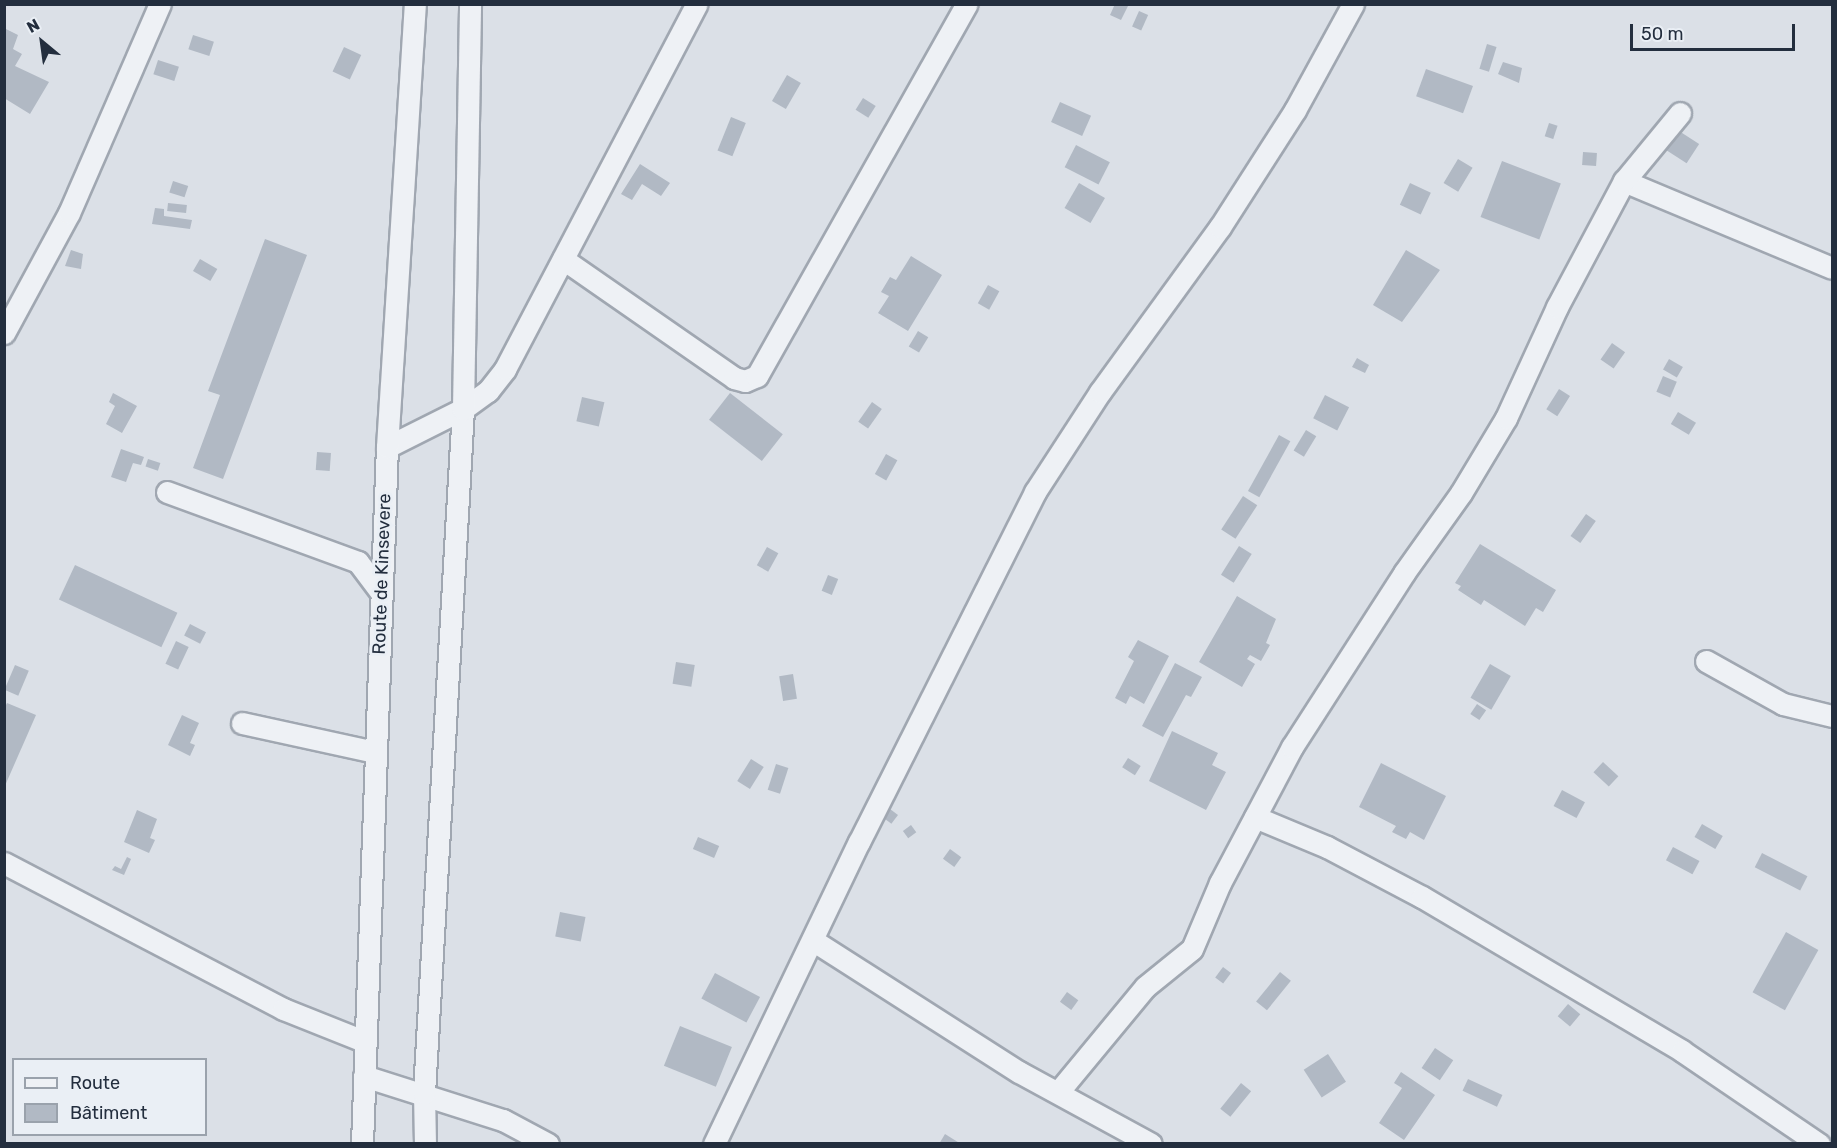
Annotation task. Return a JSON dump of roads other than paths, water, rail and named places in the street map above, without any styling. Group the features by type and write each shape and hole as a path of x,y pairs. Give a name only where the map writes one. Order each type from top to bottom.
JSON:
{"street":[{"path":"4,333 82,185 160,4"},
{"name":"Route de Kinsevere","path":"362,1143 387,447 415,4"},
{"path":"425,1143 424,1093 462,409 470,4"},
{"path":"387,447 462,409 488,391 505,369 697,4"},
{"path":"563,259 735,378 745,381 757,376 967,4"},
{"path":"714,1143 1035,492 1100,392 1220,226 1295,110 1353,4"},
{"path":"1059,1091 1145,987 1192,949 1255,817 1292,747 1404,573 1461,494 1506,418 1557,307 1624,181 1680,113"},
{"path":"1624,181 1833,268"},
{"path":"167,492 358,562 381,592"},
{"path":"1706,661 1783,704 1833,716"},
{"path":"242,723 375,752"},
{"path":"1255,817 1327,847 1422,897 1674,1046 1818,1143"},
{"path":"4,863 283,1009 366,1042"},
{"path":"814,940 1019,1072 1059,1091 1151,1143"},
{"path":"364,1076 424,1093 503,1120 548,1143"}]}
